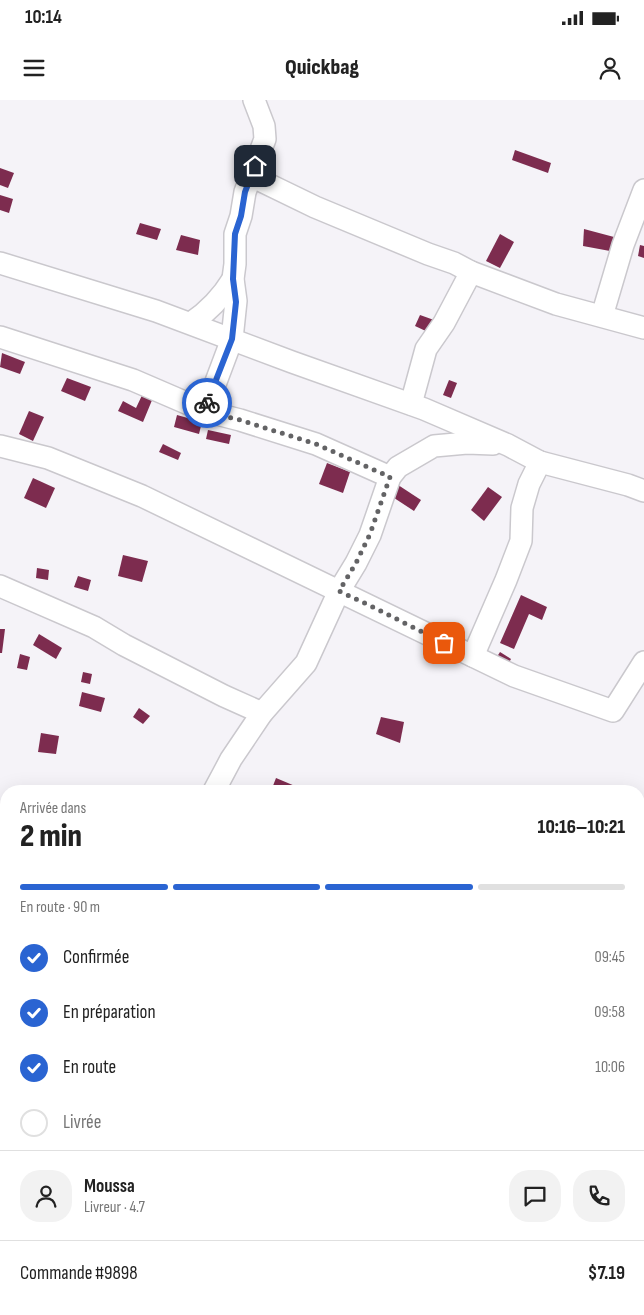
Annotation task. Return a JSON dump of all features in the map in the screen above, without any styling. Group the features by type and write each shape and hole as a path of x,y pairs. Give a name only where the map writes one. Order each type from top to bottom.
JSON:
{"street":[{"path":"204,411 232,339 236,302 233,279 235,234 250,176 265,139 264,126 254,100"},
{"path":"250,176 315,207 454,263 471,272 556,304 644,328"},
{"path":"602,316 622,245 644,190"},
{"path":"0,264 96,292 191,323 411,404 508,445 540,462 644,491"},
{"path":"411,404 426,349 444,323 471,272"},
{"path":"191,323 208,311 224,294 233,279"},
{"path":"0,337 133,380 204,411 240,420 316,444 390,477"},
{"path":"217,785 231,759 262,713 306,663 339,591 356,563 370,534 390,477 398,467 434,446 467,442 508,445"},
{"path":"0,446 48,458 151,500 514,676 612,711 644,662"},
{"path":"473,656 522,541 522,508 529,484 540,462"},
{"path":"0,586 94,627 124,645 224,696 262,713"}],"building":[{"path":"515,150 551,163 548,173 512,160"},
{"path":"0,168 14,173 8,188 0,185"},
{"path":"0,195 13,199 9,213 0,210"},
{"path":"140,223 161,229 157,240 136,234"},
{"path":"584,229 614,237 610,251 583,246"},
{"path":"500,234 514,242 500,268 486,261"},
{"path":"181,235 200,240 198,255 176,250"},
{"path":"640,245 644,246 644,258 638,256"},
{"path":"420,315 434,320 430,333 415,326"},
{"path":"2,353 25,362 20,374 0,367"},
{"path":"67,378 91,387 85,401 61,391"},
{"path":"449,380 457,383 451,398 443,395"},
{"path":"145,389 155,393 143,422 118,411 123,401 136,408"},
{"path":"29,411 44,417 33,441 19,434"},
{"path":"177,415 202,422 199,434 174,427"},
{"path":"208,430 231,435 229,444 206,439"},
{"path":"163,444 181,453 178,460 159,452"},
{"path":"327,463 350,472 343,493 319,484"},
{"path":"33,478 55,488 46,508 24,498"},
{"path":"392,481 421,500 414,511 385,492"},
{"path":"488,487 502,497 484,521 471,510"},
{"path":"123,555 148,561 142,582 118,576"},
{"path":"37,568 49,570 48,580 36,578"},
{"path":"78,576 91,580 88,591 74,587"},
{"path":"521,595 547,607 542,620 529,614 514,649 500,643"},
{"path":"0,629 5,629 2,653 0,653"},
{"path":"39,634 62,648 56,659 33,645"},
{"path":"500,652 511,659 505,670 493,663"},
{"path":"20,654 30,657 27,670 17,668"},
{"path":"83,672 92,674 90,684 81,682"},
{"path":"82,692 105,698 101,712 79,706"},
{"path":"139,708 150,716 143,724 133,717"},
{"path":"381,717 404,722 400,743 376,734"},
{"path":"41,733 59,736 56,754 38,752"},
{"path":"276,778 293,785 273,785"}],"way so far":[{"path":"207,403 204,411 240,420 316,444 390,477 370,534 356,563 339,591 444,643"}],"route":[{"path":"207,403 232,339 236,302 233,279 235,234 241,216 245,192 255,166"}]}
